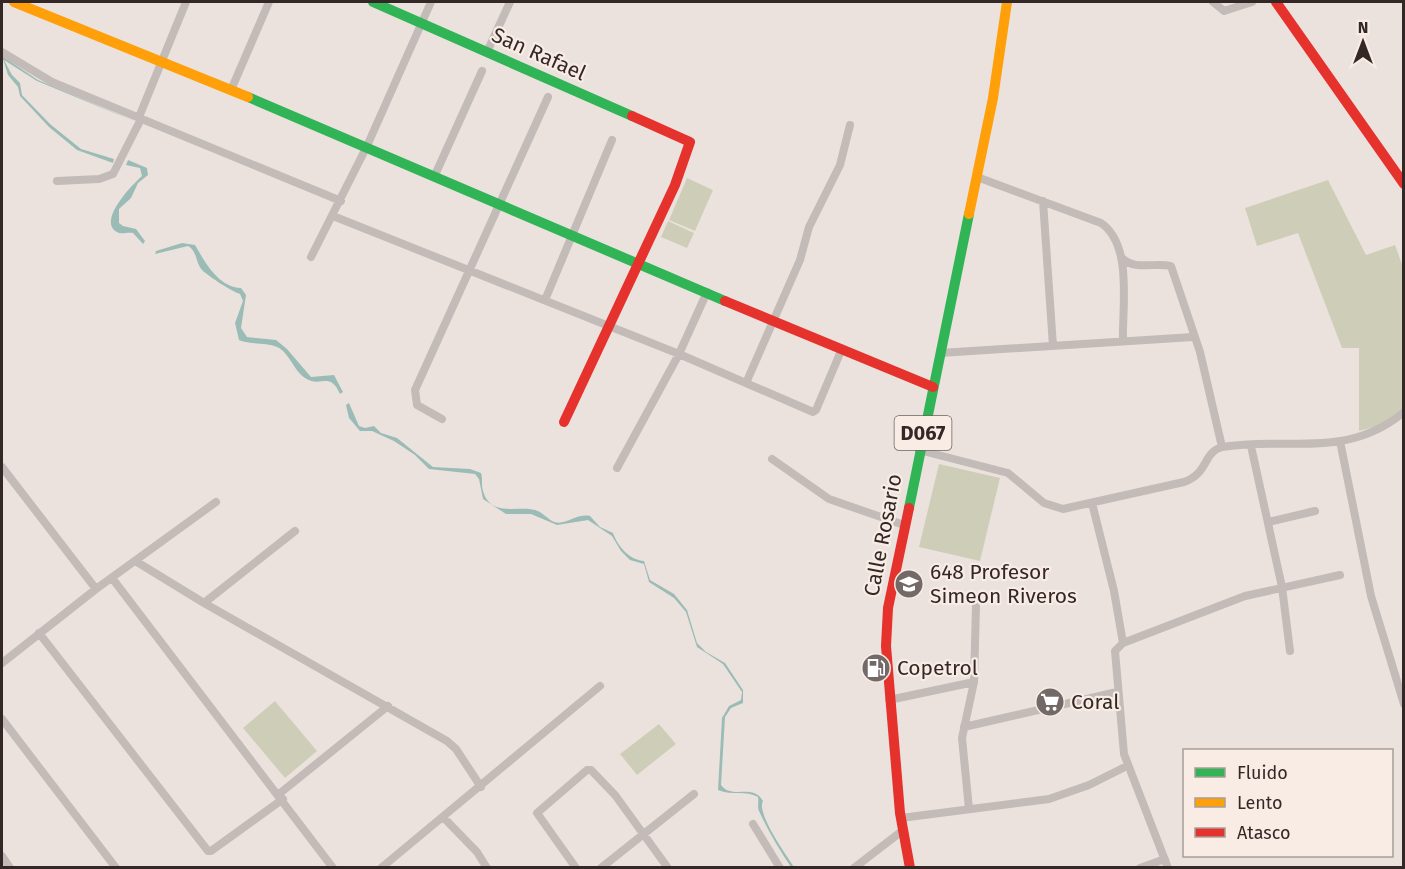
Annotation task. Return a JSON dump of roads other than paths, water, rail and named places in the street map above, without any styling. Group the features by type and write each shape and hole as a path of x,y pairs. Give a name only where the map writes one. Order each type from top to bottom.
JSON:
{"street":[{"path":"14,2 366,146 572,236 774,320 841,351 933,387"},
{"path":"57,181 108,177 118,167 186,2"},
{"path":"231,90 269,2"},
{"name":"San Rafael","path":"373,2 420,25 487,52 690,142 675,185 639,262"},
{"path":"311,256 341,201 431,2"},
{"path":"487,52 510,2"},
{"name":"Calle Rosario","path":"910,867 902,831 889,700 887,616 999,65 1007,2"},
{"path":"1213,2 1224,11 1252,2"},
{"path":"1276,2 1404,184"},
{"path":"2,52 52,82 341,201"},
{"path":"435,175 482,71"},
{"path":"442,419 417,405 415,390 548,97"},
{"path":"746,383 800,260 809,227 840,165 849,125"},
{"path":"545,300 612,140"},
{"path":"976,177 1106,227 1116,238 1122,258 1123,342"},
{"path":"1043,201 1053,346"},
{"path":"333,216 679,354 814,412 841,351"},
{"path":"1122,258 1133,265 1158,263 1171,266 1193,337 1200,352 1222,447"},
{"path":"564,422 639,262"},
{"path":"617,468 679,354 707,292"},
{"path":"940,353 1193,337"},
{"path":"920,450 1008,473 1030,493 1055,508 1071,509 1199,476 1212,452 1222,447 1306,445 1340,441 1382,429 1404,412"},
{"path":"1340,441 1371,596 1404,704"},
{"path":"1251,446 1282,587 1290,651"},
{"path":"772,459 830,499 904,525"},
{"path":"2,467 96,589"},
{"path":"2,663 96,589 137,562 216,502"},
{"path":"1092,503 1123,642"},
{"path":"1268,522 1315,511"},
{"path":"204,603 295,531"},
{"path":"137,562 204,603 388,706 456,749 480,787"},
{"path":"1168,867 1127,766 1114,654 1123,642 1245,596 1340,574"},
{"path":"112,578 281,796 333,867"},
{"path":"969,809 962,738 974,682 976,606"},
{"path":"39,633 208,851 211,851 281,796 388,706"},
{"path":"889,700 974,682"},
{"path":"381,867 600,686"},
{"path":"964,727 1117,692"},
{"path":"2,718 116,867"},
{"path":"901,818 1049,799 1089,785 1127,766"},
{"path":"575,867 537,813 587,770 595,772 668,867"},
{"path":"601,867 694,794"},
{"path":"442,817 477,852 488,867"},
{"path":"753,824 780,867"},
{"path":"854,867 902,831"},
{"path":"2,856 10,867"},
{"path":"1140,867 1165,859"}],"water":[{"path":"2,56 38,80 136,122 37,81 4,60 12,75 20,83 22,95 50,124 81,149 114,159 113,163 77,150 49,127 20,96 18,87 8,75"},
{"path":"128,160 147,168 148,175 138,183 131,198 119,209 119,223 136,229 145,241 143,244 133,233 119,233 112,228 113,212 118,203 142,176 140,168 126,165"},
{"path":"182,243 195,245 208,266 219,278 233,287 241,288 246,295 241,328 247,337 276,340 287,349 311,377 334,375 343,392 340,394 336,387 328,381 316,382 305,378 285,353 277,347 239,340 235,323 243,301 240,294 203,271 188,246 155,254 156,251"},
{"path":"349,403 359,426 365,428 374,426 381,433 397,438 433,467 470,469 481,473 483,491 492,505 483,499 479,479 475,474 429,469 415,455 394,441 372,431 360,431 349,418 346,405"},
{"path":"493,505 506,509 535,510 559,523 579,516 590,516 600,527 613,533 625,552 644,561 650,580 674,594 687,610 697,643 706,652 725,663 743,690 743,703 731,708 725,717 721,785 731,791 754,793 759,796 763,801 762,807 768,824 794,867 791,867 766,826 758,809 758,797 718,790 722,718 729,706 741,700 742,692 723,664 697,647 686,612 674,598 649,582 644,564 630,560 612,536 588,520 557,525 531,514 506,514"}],"place":[{"name":"648 Profesor Simeon Riveros","path":"909,584"},
{"name":"Copetrol","path":"876,668"},
{"name":"Coral","path":"1050,702"}]}
